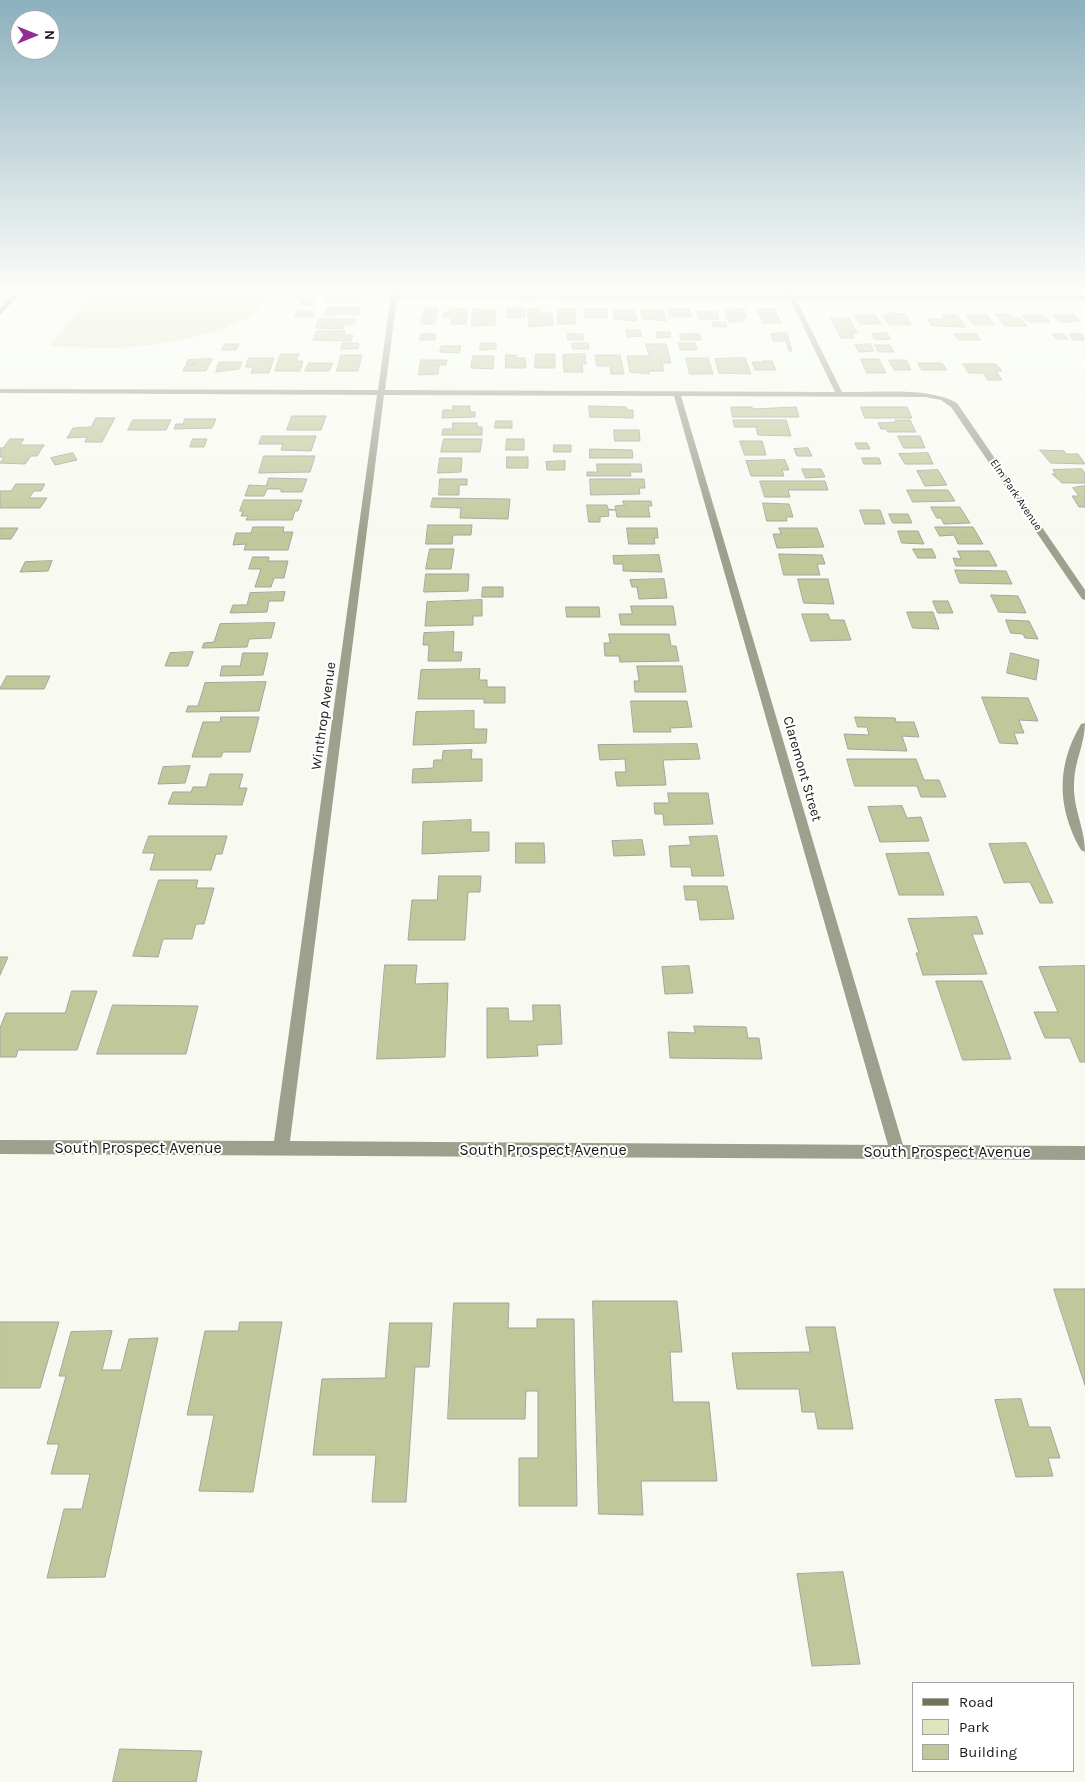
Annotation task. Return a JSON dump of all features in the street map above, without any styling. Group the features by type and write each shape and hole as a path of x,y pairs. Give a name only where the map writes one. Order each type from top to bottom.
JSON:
{"street":[{"name":"Winthrop Avenue","path":"281,1148 385,370"},
{"path":"0,391 840,395 828,370"},
{"name":"Claremont Street","path":"677,395 898,1152"},
{"name":"Elm Park Avenue","path":"840,395 925,395 943,398 954,404 1085,597"},
{"path":"1085,727 1075,744 1071,760 1068,796 1072,818 1085,847"},
{"name":"South Prospect Avenue","path":"0,1147 1085,1153"}],"building":[{"path":"183,370 206,370 206,371"},
{"path":"252,370 270,370 269,373 251,373"},
{"path":"275,370 300,370 300,371"},
{"path":"305,370 329,370 329,371"},
{"path":"337,370 358,370 358,371"},
{"path":"420,370 438,370 438,374 419,375"},
{"path":"564,370 583,370 583,372 564,372"},
{"path":"611,370 623,370 624,374 611,374"},
{"path":"630,370 664,371 648,371 649,374 630,372"},
{"path":"689,370 712,370 713,374 690,374"},
{"path":"718,370 750,370 751,374 719,373"},
{"path":"866,370 885,370 886,373 867,373"},
{"path":"967,370 1001,370 996,371 1002,380 988,380 983,373 969,373"},
{"path":"453,406 470,406 470,412 475,412 475,417 442,418 443,410 453,410"},
{"path":"589,406 626,407 627,410 633,410 633,418 590,417"},
{"path":"731,407 752,407 753,409 796,407 799,417 733,417"},
{"path":"861,407 907,407 912,418 865,418"},
{"path":"292,416 326,416 321,430 287,430"},
{"path":"96,418 115,418 102,442 85,442 87,437 67,438 73,428 91,427"},
{"path":"185,419 216,419 212,428 174,429 176,424 183,424"},
{"path":"133,420 171,420 166,430 128,430"},
{"path":"733,420 786,420 791,436 758,435 756,427 735,427"},
{"path":"895,420 910,420 916,432 888,432 886,429 881,429 878,423 896,422"},
{"path":"496,421 512,421 512,428 495,428"},
{"path":"453,423 477,423 477,427 482,427 482,435 442,435 443,429 452,429"},
{"path":"614,430 639,430 640,441 615,441"},
{"path":"262,436 316,436 311,451 281,450 283,444 259,444"},
{"path":"898,436 920,436 925,448 904,448"},
{"path":"10,439 24,439 20,445 44,445 37,456 31,456 25,464 0,463 4,457 0,457 0,448 3,448"},
{"path":"193,439 207,439 204,447 190,447"},
{"path":"444,439 482,439 480,452 441,452"},
{"path":"507,439 524,439 524,450 506,450"},
{"path":"740,441 762,441 766,455 745,455"},
{"path":"855,443 867,443 870,449 858,449"},
{"path":"554,445 571,445 571,452 554,452"},
{"path":"808,448 812,456 797,456 794,449"},
{"path":"590,449 632,450 633,458 590,458"},
{"path":"1040,450 1064,451 1066,454 1078,454 1085,464 1051,463"},
{"path":"73,453 77,460 55,465 51,458"},
{"path":"928,453 933,464 905,464 899,454"},
{"path":"264,456 315,456 310,472 259,473"},
{"path":"507,457 528,457 528,468 507,468"},
{"path":"440,458 462,458 461,472 438,473"},
{"path":"862,458 879,458 881,464 864,464"},
{"path":"785,460 789,470 782,470 784,476 751,476 746,461"},
{"path":"565,461 565,470 547,470 546,462"},
{"path":"597,464 641,464 642,472 630,472 631,476 587,476 587,472 597,472"},
{"path":"802,469 821,469 825,477 806,478"},
{"path":"1082,469 1085,473 1085,483 1062,483 1052,474 1056,474 1053,470"},
{"path":"938,470 947,485 925,486 917,471"},
{"path":"269,478 307,479 302,492 281,492 281,489 267,489 264,496 245,496 249,485 266,486"},
{"path":"440,479 467,479 467,485 459,485 459,495 439,495"},
{"path":"590,479 644,479 645,488 639,488 640,494 591,495"},
{"path":"760,481 825,481 828,490 788,490 790,497 765,497"},
{"path":"16,484 45,484 41,491 34,491 29,498 47,498 40,508 0,508 0,491 11,491"},
{"path":"1085,486 1085,507 1079,507 1072,496 1079,496 1073,488"},
{"path":"907,490 948,490 955,501 913,502"},
{"path":"433,498 510,499 508,519 460,518 461,508 431,507"},
{"path":"244,500 302,500 292,520 246,520 248,516 241,516 243,511 240,511"},
{"path":"623,501 651,501 652,506 648,506 650,517 617,517 615,506 624,505"},
{"path":"763,503 789,504 793,517 786,517 787,521 767,521"},
{"path":"587,505 607,505 608,509 615,510 608,510 609,516 600,517 600,522 589,522"},
{"path":"931,507 960,507 970,523 944,524 941,518 937,518"},
{"path":"860,510 880,510 885,524 865,524"},
{"path":"889,514 908,514 912,523 893,523"},
{"path":"428,525 472,525 471,535 453,535 452,544 426,544"},
{"path":"253,527 284,527 283,532 293,532 288,550 244,550 246,544 233,545 236,533 251,533"},
{"path":"935,527 973,527 983,544 958,544 954,535 940,536"},
{"path":"0,528 18,528 11,539 0,539"},
{"path":"627,528 657,528 658,538 654,538 655,544 629,544"},
{"path":"779,528 817,528 824,547 777,548 773,534 781,534"},
{"path":"898,531 918,531 924,544 902,543"},
{"path":"430,549 454,549 451,569 426,569"},
{"path":"913,549 932,549 936,558 918,558"},
{"path":"958,551 989,551 997,566 956,566 953,558 961,559"},
{"path":"779,554 822,555 825,564 817,564 820,575 784,575"},
{"path":"659,555 662,572 623,571 623,564 614,564 613,556"},
{"path":"253,557 269,557 268,561 288,561 284,578 274,578 271,587 255,587 261,569 249,569"},
{"path":"52,561 48,571 20,572 25,562"},
{"path":"955,570 1006,571 1012,584 960,583"},
{"path":"426,574 469,574 468,591 424,592"},
{"path":"664,579 667,598 639,599 637,587 632,587 630,580"},
{"path":"798,579 828,579 834,604 804,603"},
{"path":"483,587 503,587 503,597 482,597"},
{"path":"285,592 283,601 269,601 267,612 230,613 233,605 247,605 250,593"},
{"path":"991,595 1018,596 1026,613 999,612"},
{"path":"482,600 482,616 473,616 473,625 425,626 427,602"},
{"path":"933,601 948,601 953,613 938,613"},
{"path":"631,606 673,606 676,625 621,625 619,614 632,614"},
{"path":"566,607 599,607 600,617 567,617"},
{"path":"907,612 933,612 939,629 913,628"},
{"path":"802,614 828,614 830,620 844,620 851,640 811,641"},
{"path":"1006,620 1029,621 1038,639 1025,638 1023,634 1011,633"},
{"path":"275,623 271,638 249,639 247,647 202,648 204,643 214,642 220,624"},
{"path":"454,632 453,652 462,652 461,661 428,661 429,645 423,645 424,633"},
{"path":"609,634 669,634 671,646 676,646 679,661 620,662 619,656 605,656 604,643 610,643"},
{"path":"193,652 188,666 165,666 170,653"},
{"path":"243,653 268,653 263,675 220,676 222,666 240,666"},
{"path":"1011,653 1039,660 1036,680 1007,673"},
{"path":"637,666 682,666 686,692 635,692 634,681 639,681"},
{"path":"480,669 479,680 487,680 487,687 505,687 505,703 484,703 484,699 418,699 421,670"},
{"path":"7,676 50,676 44,689 0,689"},
{"path":"266,682 259,711 186,712 188,706 198,706 205,683"},
{"path":"982,697 1028,698 1038,721 1019,720 1024,733 1014,733 1018,744 1000,743"},
{"path":"631,701 687,701 692,727 670,728 671,732 634,732"},
{"path":"474,711 474,729 487,729 486,743 413,745 416,712"},
{"path":"221,717 259,717 250,752 223,752 221,757 192,757 203,722 220,722"},
{"path":"855,717 895,718 896,722 914,722 919,737 902,736 907,751 848,749 844,734 869,735 867,727 858,727"},
{"path":"697,744 700,759 663,760 666,785 617,786 615,772 626,772 625,759 600,760 598,745"},
{"path":"472,750 471,759 482,759 482,781 412,783 413,769 433,768 434,760 442,760 443,751"},
{"path":"847,759 916,759 924,780 939,780 946,797 921,797 917,786 855,786"},
{"path":"190,766 185,783 158,784 163,767"},
{"path":"210,774 243,774 239,788 247,788 242,805 168,804 173,792 191,792 193,787 206,787"},
{"path":"668,793 708,793 713,824 664,825 663,814 655,814 654,803 669,803"},
{"path":"902,806 907,818 921,817 929,841 880,842 868,807"},
{"path":"471,820 471,832 489,832 489,851 422,854 423,822"},
{"path":"149,836 227,836 222,854 216,854 211,870 150,870 155,853 143,853"},
{"path":"717,836 724,876 692,876 691,867 671,867 669,846 691,845 689,837"},
{"path":"642,840 645,855 614,856 612,841"},
{"path":"516,843 544,843 545,863 516,863"},
{"path":"1026,843 1053,903 1040,903 1030,882 1004,883 989,844"},
{"path":"929,853 944,895 899,895 886,854"},
{"path":"439,876 481,876 480,892 468,892 465,940 408,940 412,900 437,900"},
{"path":"159,880 198,880 196,888 214,888 204,924 196,924 192,939 163,939 158,957 133,956"},
{"path":"684,886 727,886 734,919 700,920 697,900 686,900"},
{"path":"977,917 983,934 972,934 987,974 923,975 916,953 919,953 908,919"},
{"path":"0,957 8,957 0,975"},
{"path":"385,965 417,965 415,984 448,983 445,1057 377,1059"},
{"path":"689,966 693,993 665,994 662,967"},
{"path":"1085,966 1085,1062 1080,1062 1070,1038 1045,1038 1034,1012 1058,1012 1039,967"},
{"path":"936,981 982,981 1011,1059 963,1060"},
{"path":"72,991 97,991 77,1050 18,1050 16,1057 0,1057 0,1028 6,1013 65,1013"},
{"path":"113,1005 198,1006 186,1054 97,1054"},
{"path":"533,1005 560,1005 562,1044 537,1045 538,1056 487,1058 487,1008 508,1008 509,1021 533,1021"},
{"path":"694,1026 746,1027 748,1038 759,1038 762,1059 670,1058 668,1032 695,1033"},
{"path":"1054,1289 1085,1289 1085,1385"},
{"path":"593,1301 677,1301 682,1352 670,1352 673,1402 709,1402 717,1481 641,1481 643,1515 599,1514"},
{"path":"454,1303 509,1303 508,1328 537,1328 537,1319 574,1319 577,1506 519,1506 519,1458 538,1458 538,1391 526,1391 525,1419 448,1419"},
{"path":"0,1322 59,1322 40,1388 0,1388"},
{"path":"240,1322 282,1322 253,1492 199,1491 214,1415 187,1415 205,1331 238,1331"},
{"path":"390,1323 432,1323 429,1367 415,1367 406,1502 372,1502 376,1455 313,1455 322,1379 385,1378"},
{"path":"806,1327 835,1327 853,1429 818,1429 815,1412 802,1412 799,1389 737,1389 732,1353 810,1352"},
{"path":"112,1331 102,1370 121,1370 129,1339 158,1338 105,1577 47,1578 64,1509 82,1509 90,1474 51,1474 59,1444 47,1444 66,1376 59,1376 71,1332"},
{"path":"1021,1399 1029,1427 1050,1427 1060,1458 1048,1458 1053,1476 1016,1477 995,1400"},
{"path":"843,1572 860,1664 812,1666 797,1574"},
{"path":"120,1749 202,1751 196,1782 113,1782"}]}
